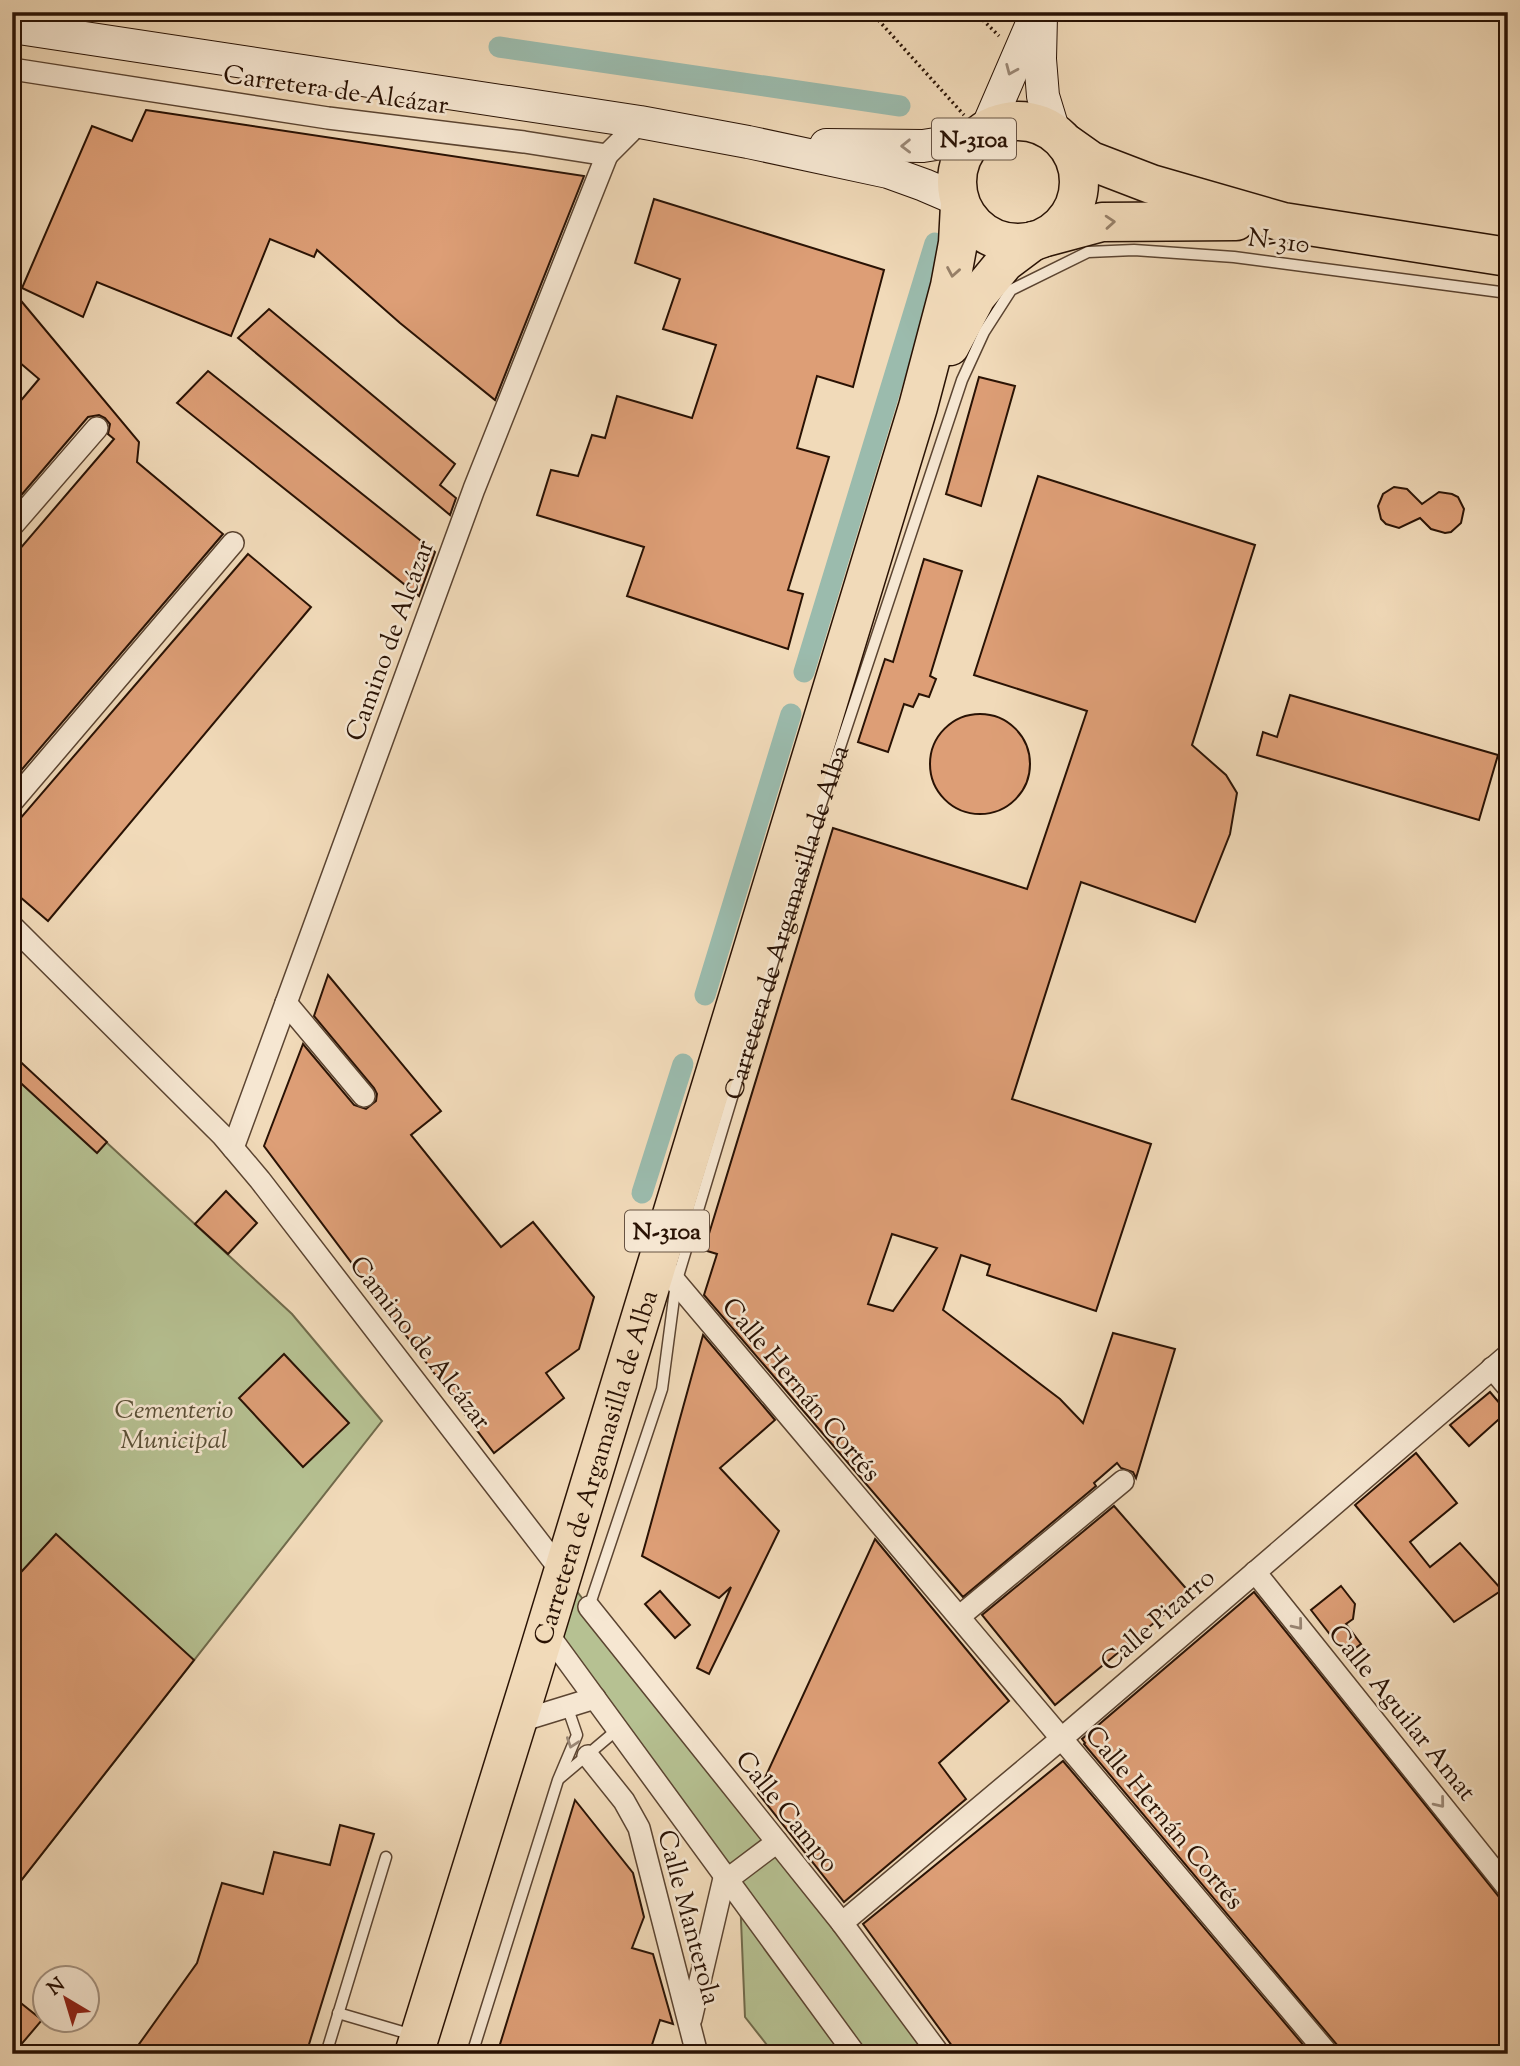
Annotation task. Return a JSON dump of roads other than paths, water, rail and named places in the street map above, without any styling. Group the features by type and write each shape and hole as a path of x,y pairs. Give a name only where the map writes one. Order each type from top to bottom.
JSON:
{"highway":[{"name":"N-310a","path":"918,407 950,286 958,243 958,167 964,152 980,133 1009,120 1033,122 1061,138 1091,161 1139,179 1283,222 1508,257"},
{"name":"N-310a","path":"1041,249 1074,206 1079,185 1077,164 1061,138"},
{"name":"N-310a","path":"959,202 969,220 990,236 1041,249"},
{"name":"N-310a","path":"918,407 976,297 1005,262 1102,222 1283,222"},
{"name":"Carretera de Argamasilla de Alba","path":"417,2045 562,1572 667,1272 918,407"}],"main road":[{"path":"748,142 923,146 980,133 1039,12"},
{"path":"1039,12 1043,96 1061,138"},
{"path":"12,27 640,122 748,142 888,173 924,185 959,202"}],"street":[{"name":"Carretera de Alcázar","path":"12,69 328,118 607,155"},
{"path":"607,155 640,122"},
{"name":"Camino de Alcázar","path":"233,1148 474,489 607,155"},
{"path":"12,526 97,428"},
{"path":"12,802 233,544"},
{"name":"Camino de Alcázar","path":"12,926 233,1148 562,1572"},
{"path":"286,1003 364,1096"},
{"name":"Calle Hernán Cortés","path":"667,1272 1328,2054"},
{"path":"1500,1361 1508,1387"},
{"name":"Calle Pizarro","path":"842,1923 1061,1739 1500,1361"},
{"path":"960,1616 1123,1481"},
{"name":"Calle Aguilar Amat","path":"1255,1572 1508,1888"},
{"name":"Calle Campo","path":"589,1607 842,1923 939,2054"},
{"path":"545,1630 855,2054"},
{"path":"517,1722 595,1698"},
{"name":"Calle Manterola","path":"588,1756 624,1801 639,1828 697,2054"},
{"path":"624,1801 654,1778"},
{"path":"727,1877 776,1842"},
{"name":"Calle Manterola","path":"689,2024 727,1877"}],"lane":[{"name":"N-310","path":"1041,249 1088,252 1134,250 1234,257 1508,293"},
{"name":"Carretera de Argamasilla de Alba","path":"589,1607 662,1389 667,1272 962,380 984,332 1041,249"},
{"path":"472,2054 558,1780 577,1735 567,1706"},
{"path":"558,1780 618,1729"},
{"path":"326,2054 386,1857"},
{"path":"338,2014 417,2045"}],"waterway":[{"path":"499,47 900,106"},
{"path":"804,672 935,243"},
{"path":"705,995 791,714"},
{"path":"642,1193 683,1064"}],"park label":[{"name":"Cementerio Municipal","path":"174,1424"}]}
